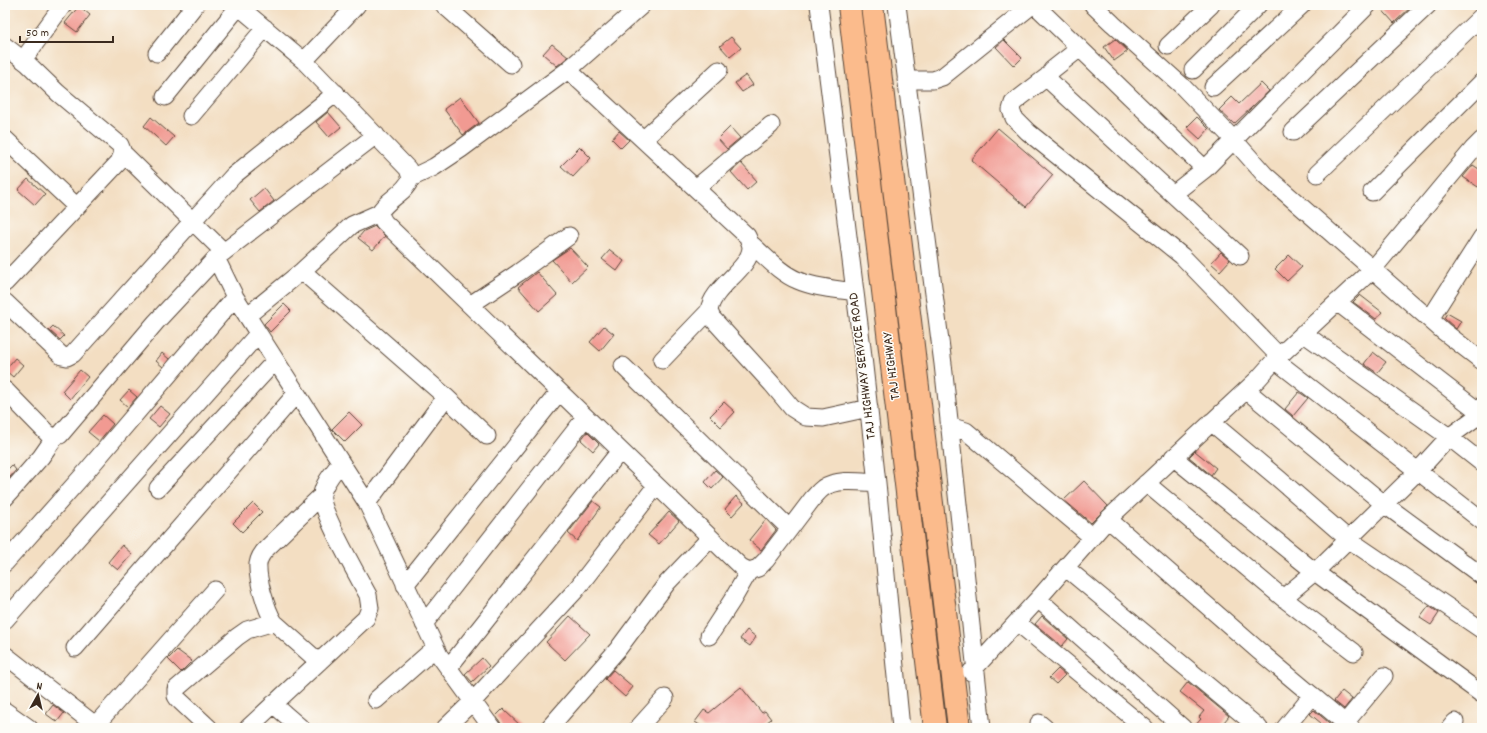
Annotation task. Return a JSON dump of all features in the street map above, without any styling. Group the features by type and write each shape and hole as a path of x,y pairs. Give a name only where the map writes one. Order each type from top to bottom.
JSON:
{"main road":[{"name":"TAJ HIGHWAY","path":"849,5 935,728"},
{"path":"872,5 959,728"}],"street":[{"path":"156,53 195,5"},
{"path":"304,61 357,5"},
{"path":"444,5 511,64"},
{"name":"TAJ HIGHWAY SERVICE ROAD","path":"819,5 877,483 901,728"},
{"path":"897,5 942,364 982,728"},
{"path":"906,80 933,80 942,77 1032,5"},
{"path":"1036,5 1205,169"},
{"path":"1094,5 1181,85 1234,140 1265,175 1430,319 1481,359"},
{"path":"1168,46 1211,5"},
{"path":"1193,70 1258,5"},
{"path":"1213,87 1302,5"},
{"path":"1173,194 1205,169 1368,5"},
{"path":"1292,132 1428,5"},
{"path":"165,97 238,6 304,61 376,135 408,170 412,178"},
{"path":"23,60 56,7"},
{"path":"247,316 302,271 352,225 379,213 384,205 408,186 412,178 434,168 461,150 568,70 635,7"},
{"path":"1317,174 1482,16"},
{"path":"190,116 265,28"},
{"path":"5,46 120,145 123,153 193,222 220,255 235,297 367,503 435,648 492,728"},
{"path":"1080,48 1052,70 1048,76 1013,103 1011,110 1014,118 1028,132 1182,256 1277,358 1482,521"},
{"path":"568,70 644,139 747,236 751,244 785,274 797,281 816,286 855,292"},
{"path":"644,139 719,70"},
{"path":"1048,76 1051,82 1240,256"},
{"path":"1372,192 1482,82"},
{"path":"5,302 62,356 67,357 73,354 233,176 336,93"},
{"path":"696,188 771,125"},
{"path":"6,494 41,457 55,437 60,435 156,322 220,255 376,135"},
{"path":"5,139 77,207"},
{"path":"954,690 1066,568 1108,519 1246,390 1303,333 1373,269 1482,140"},
{"path":"8,274 77,207 119,162 123,153"},
{"path":"379,213 384,222 656,486 741,567 749,571"},
{"path":"470,305 518,273 568,236"},
{"path":"1430,319 1482,237"},
{"path":"662,360 709,311 712,300 745,262 751,249 751,244"},
{"path":"302,271 446,397 488,436"},
{"path":"5,563 85,473 235,297"},
{"path":"1283,598 1315,572 1418,471 1449,437 1482,413 1337,302"},
{"path":"709,311 712,318 792,408 806,417 822,418 868,408"},
{"path":"1303,333 1449,437 1482,463"},
{"path":"5,620 258,334"},
{"path":"158,488 275,361"},
{"path":"623,366 789,528"},
{"path":"5,390 41,428 48,434 55,437"},
{"path":"1246,390 1384,504 1482,576"},
{"path":"405,585 560,392"},
{"path":"75,648 296,394"},
{"path":"367,503 446,397"},
{"path":"424,624 586,418"},
{"path":"1211,422 1348,539 1482,630"},
{"path":"949,426 966,431 1092,537"},
{"path":"449,667 620,451"},
{"path":"1173,457 1315,572 1480,693"},
{"path":"318,662 274,622 270,616 258,574 258,563 262,554 267,548 322,495 327,482 340,462"},
{"path":"709,636 737,593 749,571 758,568 766,560 789,528 822,488 834,483 848,481 877,483"},
{"path":"1146,483 1283,598 1354,652"},
{"path":"445,728 473,701 575,591 656,486"},
{"path":"248,728 366,618 370,608 368,595 326,514 322,495"},
{"path":"1108,519 1348,725 1384,676"},
{"path":"549,728 618,649 667,583 710,538"},
{"path":"1066,568 1259,728"},
{"path":"5,656 94,726 215,590"},
{"path":"1038,599 1182,728"},
{"path":"209,728 178,699 176,696 176,689 247,630 274,622"},
{"path":"1017,622 1145,728"},
{"path":"376,700 435,648"},
{"path":"1285,728 1312,695"},
{"path":"638,728 665,698"},
{"path":"274,704 301,728"},
{"path":"5,711 29,728"}],"building":[{"path":"1378,5 1413,5 1394,23"},
{"path":"79,6 90,15 77,32 65,23"},
{"path":"731,37 741,48 730,57 720,46"},
{"path":"1115,39 1128,51 1114,61 1104,47"},
{"path":"1004,40 1022,58 1014,66 996,47"},
{"path":"552,44 568,57 557,66 543,54"},
{"path":"746,75 753,85 742,92 735,83"},
{"path":"1261,83 1269,91 1234,124 1219,110 1232,97 1239,104"},
{"path":"460,97 479,123 463,135 444,109"},
{"path":"328,112 341,127 329,137 316,122"},
{"path":"151,117 174,137 166,146 144,126"},
{"path":"1197,117 1209,129 1200,139 1187,127"},
{"path":"730,127 740,138 727,149 718,139"},
{"path":"998,128 1053,175 1026,207 971,160"},
{"path":"619,131 629,140 621,148 612,139"},
{"path":"580,147 591,158 573,177 561,166"},
{"path":"741,163 757,181 747,190 731,172"},
{"path":"1473,165 1482,171 1482,181 1478,187 1463,177"},
{"path":"28,179 45,194 35,205 18,190"},
{"path":"264,188 274,201 260,212 250,200"},
{"path":"375,226 385,236 373,250 358,238 364,231"},
{"path":"570,248 588,267 572,282 552,260"},
{"path":"610,250 624,261 617,271 602,259"},
{"path":"1221,252 1230,260 1220,271 1211,263"},
{"path":"1289,255 1302,267 1287,281 1275,269"},
{"path":"537,272 557,295 539,311 518,287"},
{"path":"1360,295 1382,312 1376,319 1353,302"},
{"path":"284,304 291,311 270,332 264,324"},
{"path":"1447,313 1461,321 1456,329 1444,318"},
{"path":"53,326 64,336 60,340 49,330"},
{"path":"604,326 614,334 600,351 590,342"},
{"path":"1373,352 1386,362 1377,373 1364,364"},
{"path":"162,353 169,359 163,367 156,361"},
{"path":"15,358 23,365 13,377 5,370"},
{"path":"80,370 88,377 70,399 62,391"},
{"path":"129,390 137,397 128,407 120,400"},
{"path":"1299,392 1308,398 1293,416 1285,409"},
{"path":"724,402 735,412 721,427 710,416"},
{"path":"160,406 170,414 159,427 149,419"},
{"path":"349,412 362,425 345,442 332,429"},
{"path":"103,415 113,424 99,441 88,432"},
{"path":"587,432 599,444 593,451 581,440"},
{"path":"1195,451 1216,468 1211,475 1189,457"},
{"path":"12,465 16,470 5,483 5,472"},
{"path":"715,470 723,477 712,489 705,482"},
{"path":"1084,481 1108,506 1091,523 1064,500"},
{"path":"736,496 744,503 732,516 725,509"},
{"path":"593,501 601,507 577,541 568,533"},
{"path":"253,503 262,512 242,532 233,523"},
{"path":"669,512 679,521 659,544 648,535"},
{"path":"766,519 776,530 761,550 749,540"},
{"path":"122,545 132,554 118,570 108,562"},
{"path":"1429,606 1439,613 1431,625 1420,618"},
{"path":"570,616 590,634 565,660 546,642"},
{"path":"1042,616 1068,639 1062,646 1035,624"},
{"path":"747,630 756,637 750,646 740,639"},
{"path":"177,650 192,661 181,672 168,659"},
{"path":"482,658 489,666 472,682 465,674"},
{"path":"1058,669 1065,675 1056,684 1049,678"},
{"path":"613,670 633,687 625,697 605,679"},
{"path":"1188,682 1229,716 1219,728 1193,728 1201,719 1199,717 1204,711 1180,692"},
{"path":"741,687 762,713 765,711 771,719 760,728 704,728 695,722 704,710 709,713"},
{"path":"1342,691 1352,699 1344,709 1334,701"},
{"path":"53,705 64,713 57,722 46,714"},
{"path":"503,709 523,728 502,728 496,716"},
{"path":"1314,710 1335,728 1327,728 1310,714"}]}
